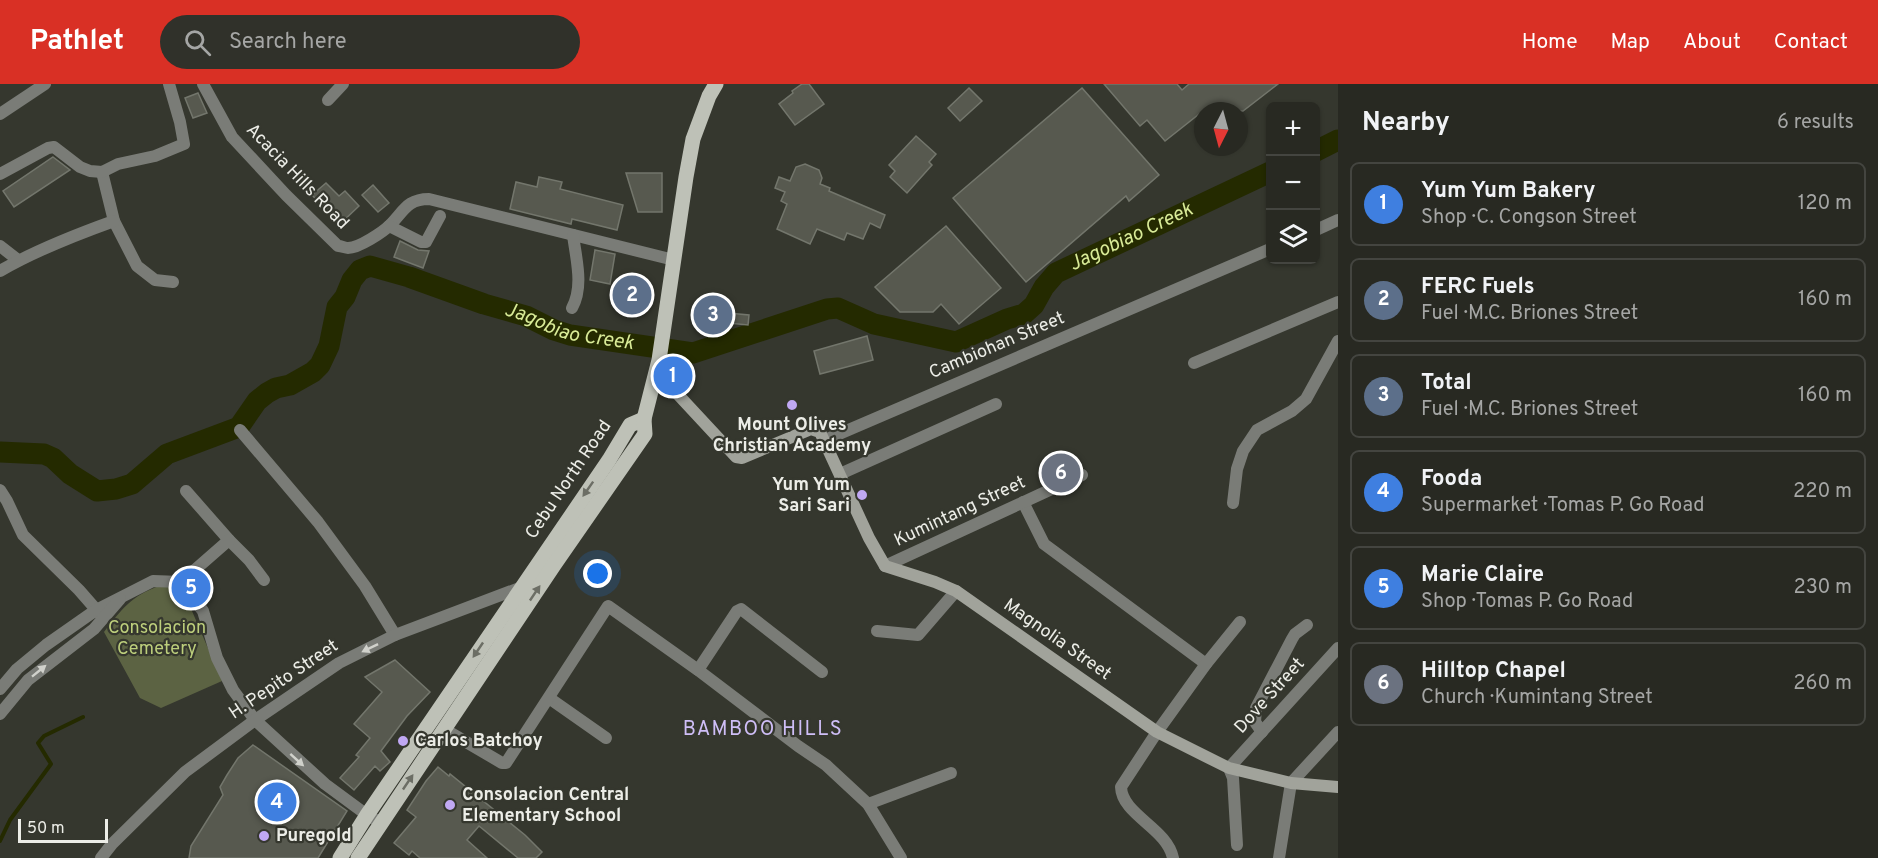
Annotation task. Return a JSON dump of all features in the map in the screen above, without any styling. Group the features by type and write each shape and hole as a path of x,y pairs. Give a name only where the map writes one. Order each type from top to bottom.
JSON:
{"main road":[{"path":"644,419 658,366 693,139 709,96 716,84"},
{"name":"Cebu North Road","path":"340,858 366,815 609,460 630,425 644,419 645,434 358,858"}],"street":[{"path":"0,114 45,84"},
{"path":"0,174 37,153 54,147 80,167 102,172 117,164 155,156 184,144 169,84"},
{"name":"Acacia Hills Road","path":"204,84 232,137 338,246 349,248 360,244 389,226"},
{"path":"328,100 343,84"},
{"path":"102,172 114,221 136,266 155,280 173,282"},
{"path":"440,216 426,242 421,243 389,226 409,204 418,199 429,199 674,260"},
{"path":"1320,228 1338,220"},
{"path":"0,270 68,238 114,221"},
{"path":"573,235 579,290 573,308"},
{"path":"0,246 18,260"},
{"name":"Cambiohan Street","path":"825,440 1266,251"},
{"path":"1194,363 1338,302"},
{"path":"1233,503 1243,451 1257,430 1292,411 1306,399 1338,341"},
{"path":"658,366 736,457 742,458 811,429 820,432 869,538 885,566"},
{"path":"840,474 996,404"},
{"path":"240,430 325,531 365,586 395,635"},
{"name":"Kumintang Street","path":"885,566 1082,475"},
{"path":"0,490 23,535 100,614"},
{"path":"186,491 249,560 264,580"},
{"path":"1023,502 1044,544 1206,664"},
{"path":"0,689 17,669 46,645 100,614 123,596 153,581 181,582 229,540"},
{"name":"Magnolia Street","path":"885,566 956,591 1157,732 1229,768 1290,783 1338,787"},
{"path":"181,582 203,611 217,658 233,690 255,720 325,784 366,815 381,823"},
{"name":"H. Pepito Street","path":"101,858 112,844 185,772 255,720 339,663 395,635 522,587"},
{"path":"877,631 918,634 956,591"},
{"path":"444,729 502,763 506,763 608,606 826,765 868,804 901,858"},
{"path":"698,670 737,611 741,609 822,672"},
{"path":"0,714 28,680 94,629 100,614"},
{"path":"1173,858 1171,850 1158,834 1126,803 1121,795 1121,788 1157,732 1206,664 1240,622"},
{"path":"1262,732 1255,722 1256,708 1295,634 1307,626"},
{"name":"Dove Street","path":"1229,768 1338,648"},
{"path":"549,698 606,738"},
{"path":"1279,858 1290,783 1338,732"},
{"path":"1229,768 1233,778 1237,845"},
{"path":"868,804 951,773"}],"green space":[{"name":"Consolacion Cemetery","path":"159,586 177,586 186,597 222,681 161,708 140,698 104,632 128,604 141,594"}],"building":[{"path":"802,84 809,84 824,104 795,125 779,104"},
{"path":"1104,84 1177,84 1182,90 1189,84 1278,84 1248,107 1248,102 1194,102 1194,118 1165,141 1147,120 1140,126"},
{"path":"969,88 982,101 960,121 948,108"},
{"path":"1082,88 1159,175 1129,201 1126,196 1026,282 953,198"},
{"path":"198,93 207,113 193,118 185,98"},
{"path":"916,136 936,154 929,162 932,165 907,193 890,177 895,171 889,165"},
{"path":"53,157 70,170 14,207 3,191"},
{"path":"805,164 819,170 822,178 820,184 830,188 829,191 885,215 880,228 870,223 863,239 847,233 844,240 817,229 810,244 777,229 787,204 781,201 785,192 775,188 779,177 790,181 796,167"},
{"path":"626,173 662,173 662,212 638,212"},
{"path":"539,177 562,182 560,189 623,205 617,230 572,219 571,224 510,209 516,182 537,187"},
{"path":"326,183 339,196 345,191 359,206 340,224 312,195"},
{"path":"373,185 389,203 378,212 362,195"},
{"path":"946,226 1001,288 959,324 941,304 933,312 900,312 875,287"},
{"path":"400,241 418,250 429,251 423,268 394,257"},
{"path":"595,250 615,254 610,284 590,280"},
{"path":"699,307 749,315 748,325 698,320"},
{"path":"867,336 873,360 820,374 814,351"},
{"path":"395,660 430,692 407,716 381,751 390,762 380,771 375,766 354,790 340,778 359,757 356,755 370,738 354,724 382,692 365,677"},
{"path":"253,745 347,811 318,858 189,858 191,846 223,795 220,787 238,758"},
{"name":"Consolacion Central Elementary School","path":"438,767 449,776 450,774 525,835 542,852 536,858 518,858 479,826 467,840 487,858 420,858 412,851 409,855 394,843 416,817 407,810"}],"waterway":[{"name":"Jagobiao Creek","path":"1320,149 1338,140"},
{"name":"Jagobiao Creek","path":"0,452 44,454 53,458 70,474 97,491 132,484 167,454 239,427 257,401 267,393 290,385 313,372 320,365 329,346 337,307 360,270 370,266 526,316 570,335 693,353 827,309 838,308 874,324 956,342 1007,319 1024,314 1034,305 1044,287 1056,273 1266,174"},
{"path":"0,841 10,820 51,764 38,743 44,736 83,717"}],"place":[{"name":"FERC Fuels","path":"632,295"},
{"name":"Total","path":"713,315"},
{"name":"Yum Yum Bakery","path":"673,376"},
{"name":"Mount Olives Christian Academy","path":"792,405"},
{"name":"Hilltop Chapel","path":"1061,473"},
{"name":"Yum Yum Sari Sari","path":"862,495"},
{"name":"Marie Claire","path":"191,588"},
{"name":"Carlos Batchoy","path":"403,741"},
{"name":"Fooda","path":"277,802"},
{"name":"Consolacion Central Elementary School","path":"450,805"},
{"name":"Puregold","path":"264,836"}],"district":[{"name":"BAMBOO HILLS","path":"763,730"}]}
